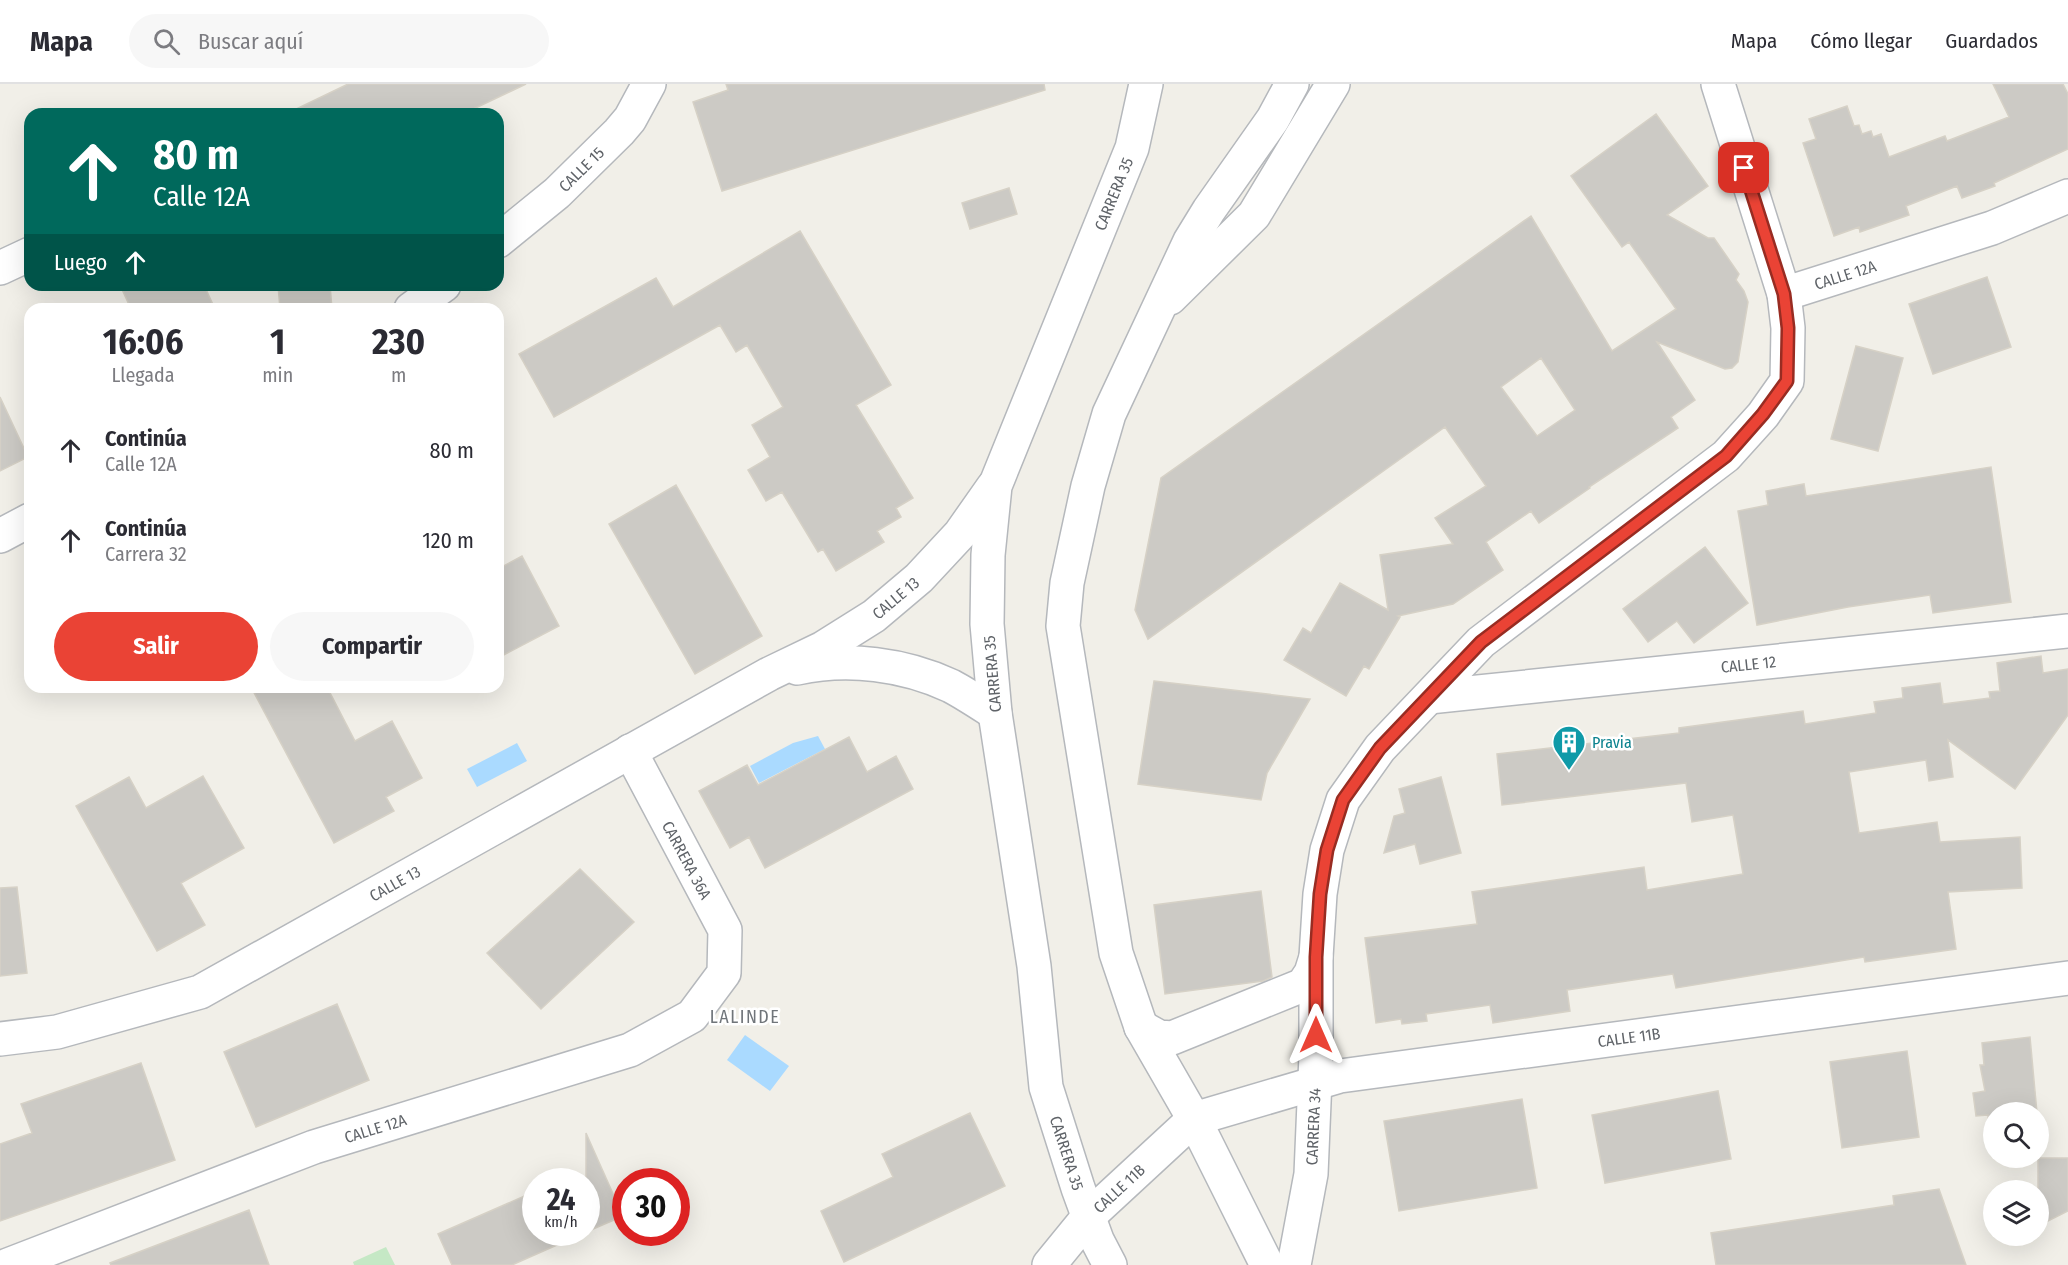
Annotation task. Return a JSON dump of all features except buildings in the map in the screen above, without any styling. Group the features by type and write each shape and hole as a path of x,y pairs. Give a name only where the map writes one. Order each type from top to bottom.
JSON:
{"street":[{"name":"CALLE 15","path":"504,236 557,193 619,132 630,119 649,84"},
{"name":"CARRERA 35","path":"1131,148 1146,84"},
{"name":"CARRERA 35","path":"1110,1265 1097,1240 1046,1087 1033,955 995,713 987,624 988,555 994,486 1131,148 1163,84"},
{"path":"1267,1265 1194,1119 1141,1027 1116,953 1063,626 1067,583 1097,451 1109,414 1190,241 1273,119 1292,84"},
{"path":"1156,312 1254,215 1334,84"},
{"path":"1429,697 1481,642 1726,456 1787,381 1788,328 1784,294 1718,84"},
{"name":"CALLE 12A","path":"1784,294 1992,228 2068,196"},
{"path":"0,268 24,257"},
{"path":"419,303 436,291"},
{"name":"CALLE 13","path":"0,1039 57,1032 200,992 769,674 823,648 874,616 919,578 960,534 994,486"},
{"path":"0,536 24,523"},
{"name":"CALLE 12","path":"1429,697 2068,631"},
{"name":"CALLE 13","path":"769,674 815,664 862,663 908,670 951,686 995,713"},
{"name":"CARRERA 34","path":"1294,1265 1311,1174 1316,1083 1316,957 1320,894 1327,850 1343,800 1380,748 1429,697"},
{"name":"CARRERA 36A","path":"630,751 725,930 724,973"},
{"path":"1141,1027 1159,1036 1172,1038 1183,1034 1303,985 1311,973 1316,957"},
{"name":"CALLE 12A","path":"8,1265 314,1147 630,1050 692,1016 724,973"},
{"name":"CALLE 11B","path":"1049,1265 1089,1216 1194,1119 1340,1076 2068,978"}],"green space":[{"path":"386,1247 395,1265 354,1265 353,1262"}],"water":[{"path":"818,736 825,749 759,783 750,766 793,743"},
{"path":"517,743 527,761 477,787 467,769"},
{"path":"745,1035 789,1066 770,1091 727,1060"}],"place":[{"name":"Pravia","path":"1569,771"}],"district":[{"name":"LALINDE","path":"745,1017"}],"route":[{"path":"1316,1035 1316,957 1320,894 1327,850 1343,800 1380,748 1481,642 1726,456 1763,414 1787,381 1788,328 1784,294 1744,168"}]}
